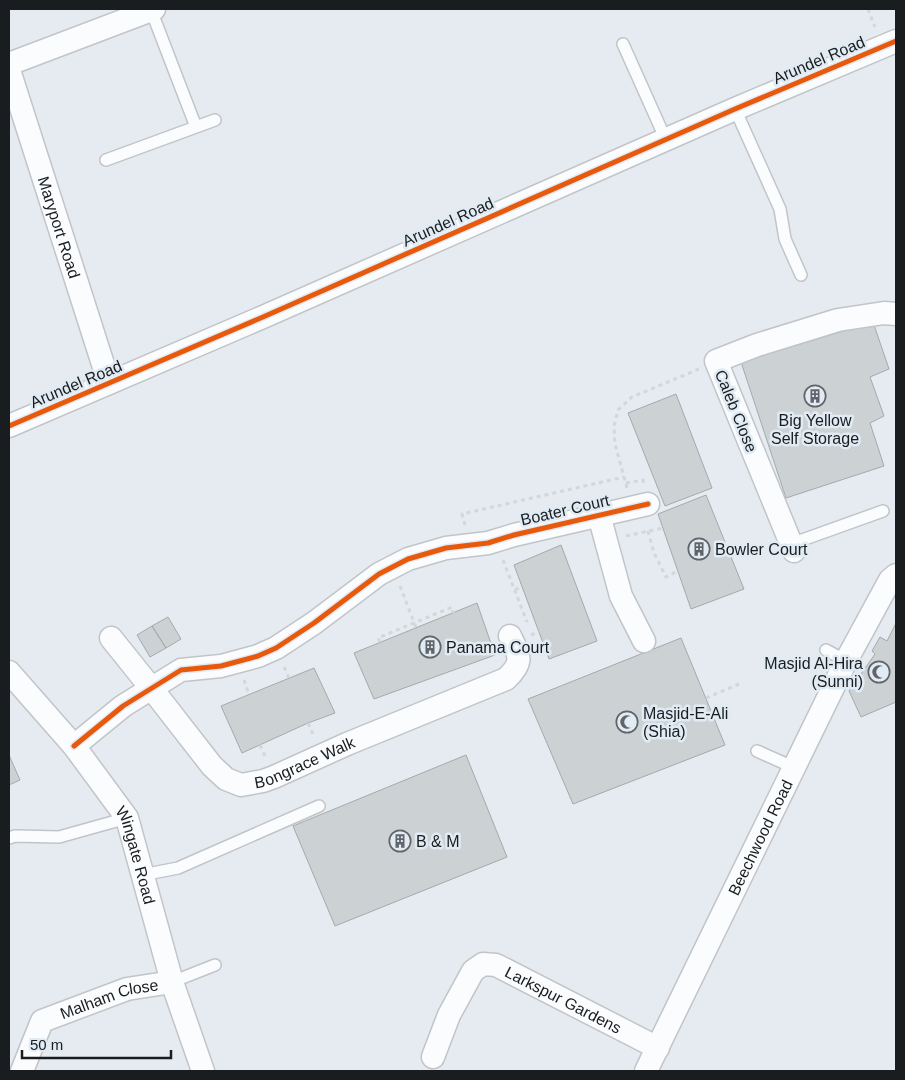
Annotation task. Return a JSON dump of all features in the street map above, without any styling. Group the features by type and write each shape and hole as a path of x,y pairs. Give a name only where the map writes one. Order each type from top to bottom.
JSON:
{"street":[{"path":"9,64 123,14 153,9"},
{"name":"Arundel Road","path":"9,426 896,41"},
{"name":"Maryport Road","path":"9,70 109,383"},
{"name":"Caleb Close","path":"793,548 716,361 757,345 838,320 884,313 896,314"},
{"name":"Boater Court","path":"74,746 123,706 182,670 221,666 258,656 276,648 314,623 380,574 408,559 446,548 485,543 640,506"},
{"name":"Boater Court","path":"599,515 621,596 644,641"},
{"name":"Beechwood Road","path":"646,1071 846,661 887,601 890,580 896,575"},
{"name":"Bongrace Walk","path":"111,638 212,766 226,779 241,785 274,777 347,744 506,679 516,670 523,632"},
{"name":"Wingate Road","path":"9,672 74,746 127,818 172,982 203,1071"},
{"name":"Larkspur Gardens","path":"434,1064 449,1015 473,971 483,964 496,965 658,1048"},
{"name":"Malham Close","path":"22,1071 42,1021 128,989 172,982"}],"lane":[{"path":"153,9 196,127"},
{"path":"623,44 666,140"},
{"path":"736,109 780,209 785,239 801,274"},
{"path":"106,160 215,120"},
{"path":"793,548 883,511"},
{"path":"826,650 846,661"},
{"path":"757,751 795,768"},
{"path":"142,875 178,868 319,806"},
{"path":"9,838 15,836 59,837 127,818"},
{"path":"172,982 215,965"}],"path":[{"path":"640,506 624,477 615,444 614,426 618,410 632,397 716,361"},
{"path":"539,632 523,632 515,590 485,543 462,514 624,477"},
{"path":"623,536 662,528"},
{"path":"648,531 654,553 666,577 678,571"},
{"path":"392,567 417,630"},
{"path":"515,590 522,586"},
{"path":"380,642 378,638 452,607 453,613"},
{"path":"706,698 739,684"}],"building":[{"name":"Big Yellow Self Storage","path":"873,322 889,369 870,377 884,416 870,423 884,466 786,498 741,362"},
{"path":"676,394 712,488 665,506 628,413"},
{"name":"Bowler Court","path":"706,495 744,589 691,609 658,514"},
{"path":"561,545 597,641 549,659 514,565"},
{"name":"Panama Court","path":"477,603 495,655 374,699 354,653"},
{"path":"168,617 181,639 166,648 152,626"},
{"name":"Masjid Al-Hira (Sunni)","path":"896,623 896,702 861,717 849,691 875,654 872,651 880,637 887,641"},
{"path":"152,626 166,648 150,657 137,635"},
{"name":"Masjid-E-Ali (Shia)","path":"681,638 725,745 573,804 528,699"},
{"path":"314,668 335,713 242,753 221,706"},
{"path":"9,755 20,780 9,785"},
{"name":"B & M","path":"466,755 507,857 335,926 293,826"}],"cycle path":[{"path":"9,426 263,317 735,109 896,41"},
{"path":"74,746 123,706 181,670 221,666 258,656 276,648 314,623 379,574 408,559 446,548 488,543 514,535 648,504"}],"place":[{"name":"Big Yellow Self Storage","path":"815,396"},
{"name":"Bowler Court","path":"699,549"},
{"name":"Panama Court","path":"430,647"},
{"name":"Masjid Al-Hira (Sunni)","path":"879,672"},
{"name":"Masjid-E-Ali (Shia)","path":"627,722"},
{"name":"B & M","path":"400,841"}]}
